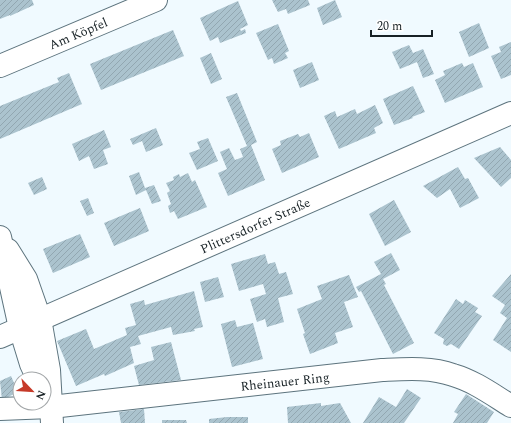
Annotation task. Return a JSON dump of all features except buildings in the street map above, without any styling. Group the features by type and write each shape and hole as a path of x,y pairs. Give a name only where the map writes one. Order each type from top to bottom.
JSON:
{"street":[{"name":"Am Köpfel","path":"0,66 156,0"},
{"name":"Plittersdorfer Straße","path":"0,337 511,113"},
{"path":"0,237 26,278 40,319 49,371"},
{"path":"0,237 20,328 35,371"},
{"name":"Rheinauer Ring","path":"52,407 374,371 407,369 453,374 476,385 511,406"},
{"name":"Rheinauer Ring","path":"0,409 12,409"}]}
